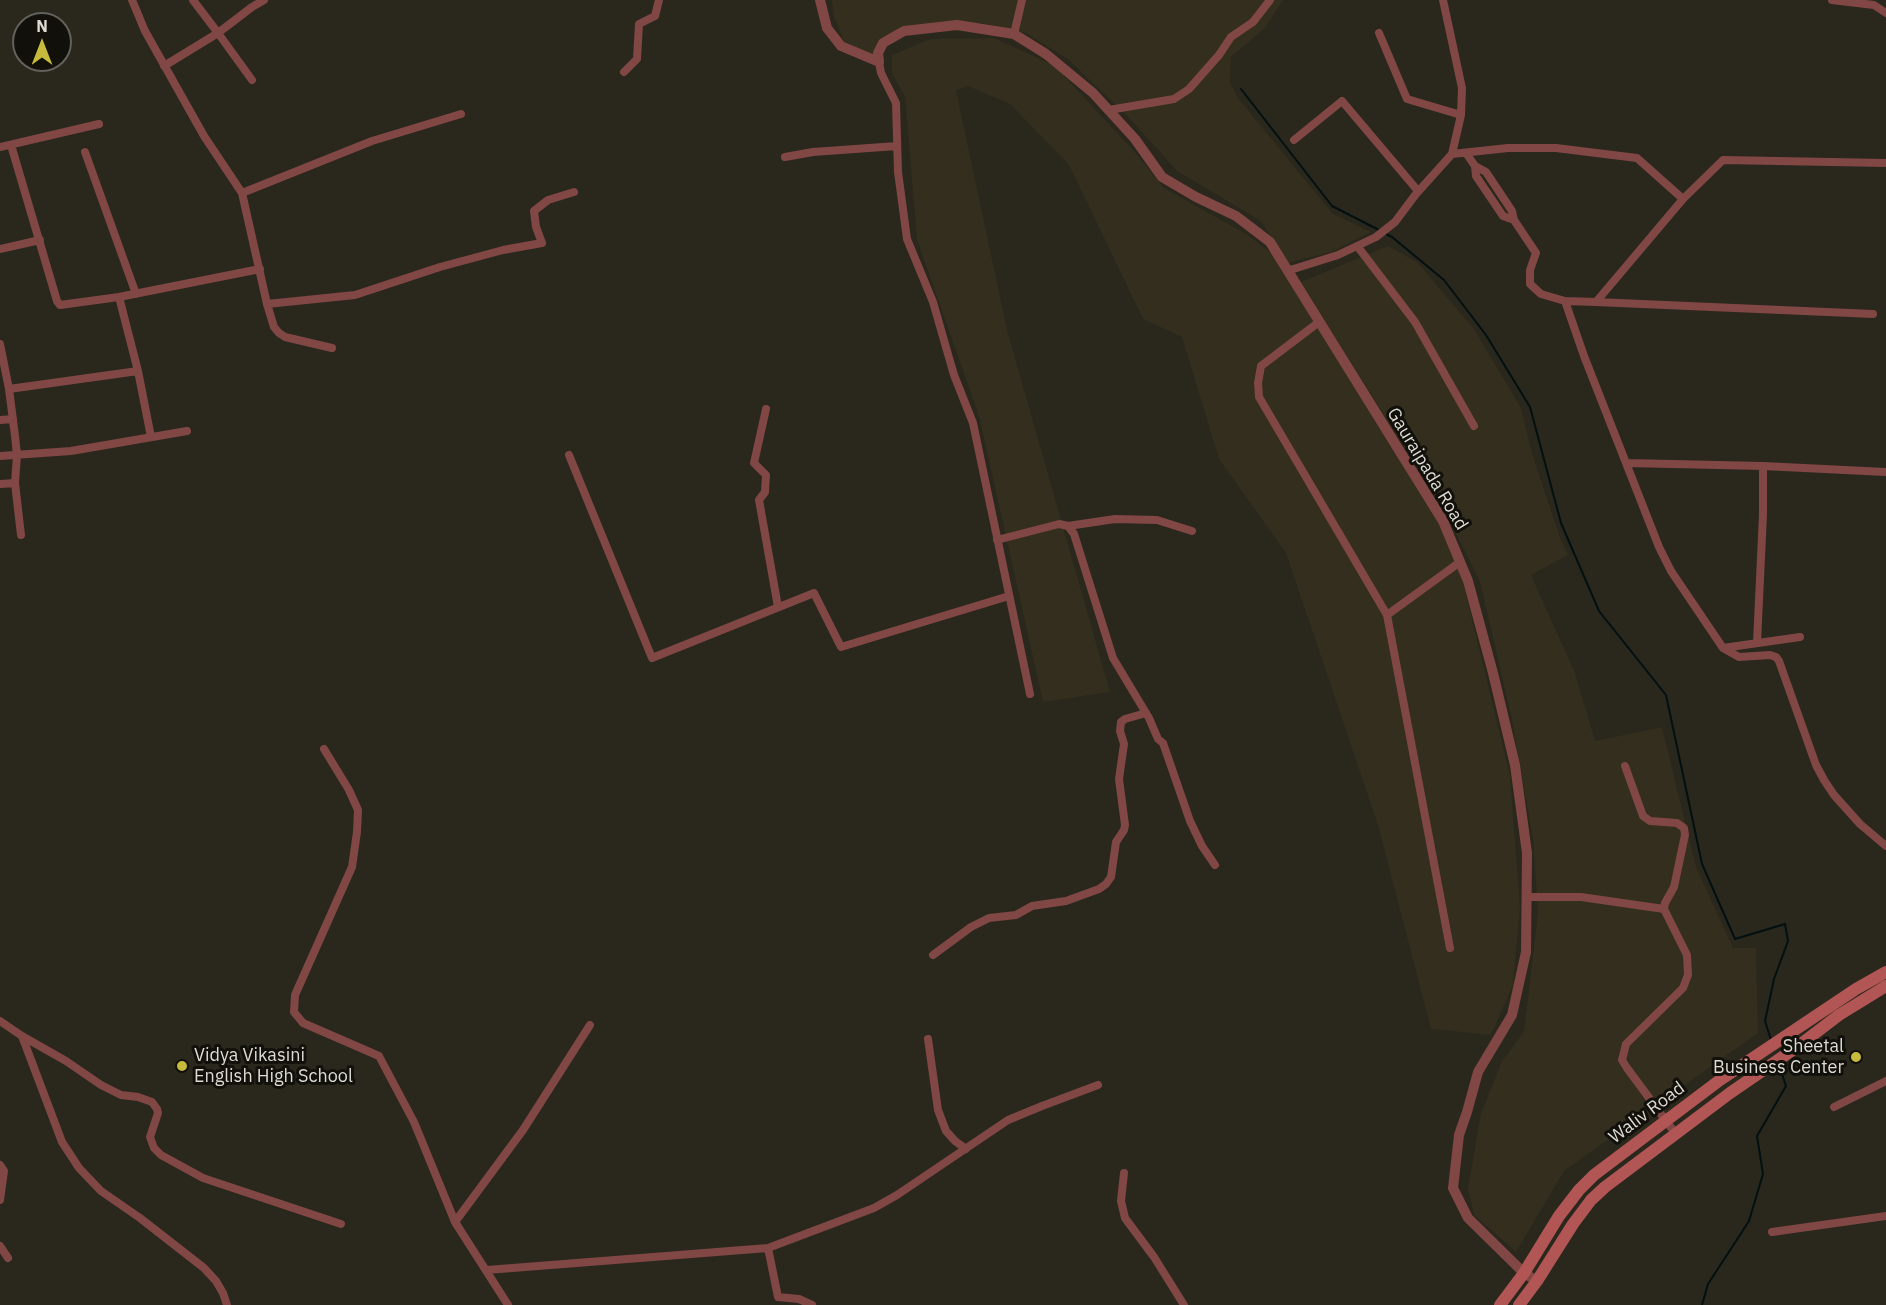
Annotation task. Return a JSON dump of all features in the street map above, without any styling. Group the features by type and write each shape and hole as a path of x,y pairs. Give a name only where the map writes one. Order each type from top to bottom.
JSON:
{"main road":[{"name":"Waliv Road","path":"1500,1305 1524,1273 1559,1216 1594,1175 1773,1045 1856,989 1886,972"},
{"name":"Waliv Road","path":"1519,1305 1573,1224 1605,1186 1839,1015 1886,986"}],"street":[{"path":"132,0 145,31 164,66 204,136 242,193 274,327 285,337 332,348"},
{"path":"193,0 252,80"},
{"path":"164,66 218,33 264,0"},
{"path":"624,72 637,59 639,24 655,16 658,0"},
{"path":"820,0 827,28 841,46 879,62 881,72 896,103 898,172 907,239 933,302 954,375 972,423 1030,694"},
{"path":"1014,34 1022,0"},
{"path":"1109,110 1174,99 1189,90 1231,38 1253,22 1270,0"},
{"path":"1287,271 1358,247 1376,237 1395,222 1418,191 1452,154 1461,115 1462,88 1443,0"},
{"path":"1833,0 1886,6"},
{"path":"1874,5 1886,13"},
{"name":"Gauraipada Road","path":"879,62 878,53 883,43 904,30 957,25 1014,34 1046,54 1093,93 1135,139 1162,177 1196,197 1236,216 1270,242 1443,520 1468,581 1486,650 1515,765 1527,853 1526,952 1512,1015 1478,1072 1459,1135 1453,1188 1468,1218 1524,1273 1537,1281"},
{"path":"1379,33 1407,99 1461,115"},
{"path":"1294,140 1342,101 1418,191"},
{"path":"242,193 372,141 461,114"},
{"path":"0,147 99,124"},
{"path":"11,145 60,305 136,294 260,269"},
{"path":"785,157 813,152 897,146"},
{"path":"1452,154 1508,148 1556,148 1637,158 1683,199"},
{"path":"85,152 136,294"},
{"path":"1466,153 1475,166 1476,176 1503,216 1514,220 1536,254 1530,270 1530,284 1541,294 1564,301 1873,314"},
{"path":"1596,302 1683,199 1723,160 1886,163"},
{"path":"267,304 356,295 440,267 503,250 542,243 536,227 534,211 548,200 574,192"},
{"path":"5,248 40,240"},
{"path":"1358,247 1415,322 1473,426"},
{"path":"119,297 152,437"},
{"path":"1564,301 1664,560 1723,648 1739,657 1770,655 1776,657 1816,765 1824,780 1860,824 1886,846"},
{"path":"1318,322 1261,366 1258,382 1259,397 1387,615 1450,948"},
{"path":"0,344 9,389 17,455 15,483 21,535"},
{"path":"9,389 138,371"},
{"path":"766,409 754,463 766,475 765,492 759,500 778,607"},
{"path":"0,420 13,419"},
{"path":"0,456 71,451 187,431"},
{"path":"568,455 652,658 814,593 841,647 1010,596"},
{"path":"1627,464 1763,466 1886,472"},
{"path":"1757,643 1763,466"},
{"path":"0,484 15,483"},
{"path":"997,540 1059,524 1068,526 1115,519 1157,519 1192,531"},
{"path":"1068,526 1074,534 1113,658 1146,713 1158,739 1163,743 1190,821 1202,846 1215,865"},
{"path":"1387,615 1460,562"},
{"path":"1723,648 1800,637"},
{"path":"933,955 971,927 989,918 1016,915 1032,906 1065,901 1099,889 1106,884 1111,877 1116,842 1125,825 1119,779 1124,744 1120,731 1121,722 1125,718 1146,713"},
{"path":"324,749 349,790 358,810 357,832 352,867 295,995 294,1012 303,1023 379,1056 414,1122 455,1222 488,1270 508,1305"},
{"path":"1624,766 1642,816 1650,821 1677,823 1684,828 1685,835 1674,887 1664,909 1687,955 1688,975 1683,988 1626,1044 1622,1060 1675,1133"},
{"path":"1526,897 1581,897 1664,909"},
{"path":"0,1021 121,1095 152,1102 158,1113 150,1137 154,1148 161,1155 203,1178 341,1224"},
{"path":"455,1222 523,1130 590,1025"},
{"path":"22,1036 62,1142 79,1168 101,1191 204,1268 216,1281 227,1305"},
{"path":"928,1039 938,1110 946,1131 966,1149"},
{"path":"1834,1107 1886,1081"},
{"path":"488,1270 768,1248 874,1208 1008,1120 1098,1085"},
{"path":"0,1165 4,1171 0,1200"},
{"path":"1124,1173 1121,1201 1125,1218 1154,1257 1184,1305"},
{"path":"1772,1232 1886,1216"},
{"path":"0,1246 8,1258"},
{"path":"768,1248 778,1297 799,1299 812,1305"}],"shaded area":[{"path":"832,0 1283,0 1265,28 1231,57 1230,82 1238,98 1333,214 1371,232 1331,252 1288,263 1261,221 1177,171 1133,122 1069,60 1026,33 982,23 911,26 879,44 873,54 864,52 844,41 834,17"},
{"path":"994,38 1055,66 1133,150 1164,188 1248,235 1271,253 1444,530 1463,582 1510,775 1520,908 1513,985 1491,1035 1431,1029 1378,825 1286,553 1219,459 1182,337 1143,319 1069,165 1010,104 968,86 956,90 1007,330 1110,692 1043,702 979,416 917,240 905,97 892,73 892,55 930,39"},
{"path":"1388,246 1417,262 1474,329 1521,408 1532,454 1568,555 1531,575 1575,673 1595,741 1662,727 1696,867 1733,948 1756,948 1758,1033 1564,1171 1516,1252 1474,1215 1468,1189 1481,1113 1502,1061 1524,1032 1538,912 1533,839 1512,720 1480,582 1449,519 1301,282"}],"waterway":[{"path":"1241,89 1332,206 1379,230"},
{"path":"1384,233 1444,280 1486,335 1530,407 1561,523 1599,611 1666,695 1702,864 1735,939 1785,924 1788,941 1774,979 1765,1021 1771,1040"},
{"path":"1702,1305 1708,1284 1749,1221 1763,1174 1757,1136 1786,1086 1779,1065"}],"place":[{"name":"Sheetal Business Center","path":"1856,1057"},
{"name":"Vidya Vikasini English High School","path":"182,1066"}]}
